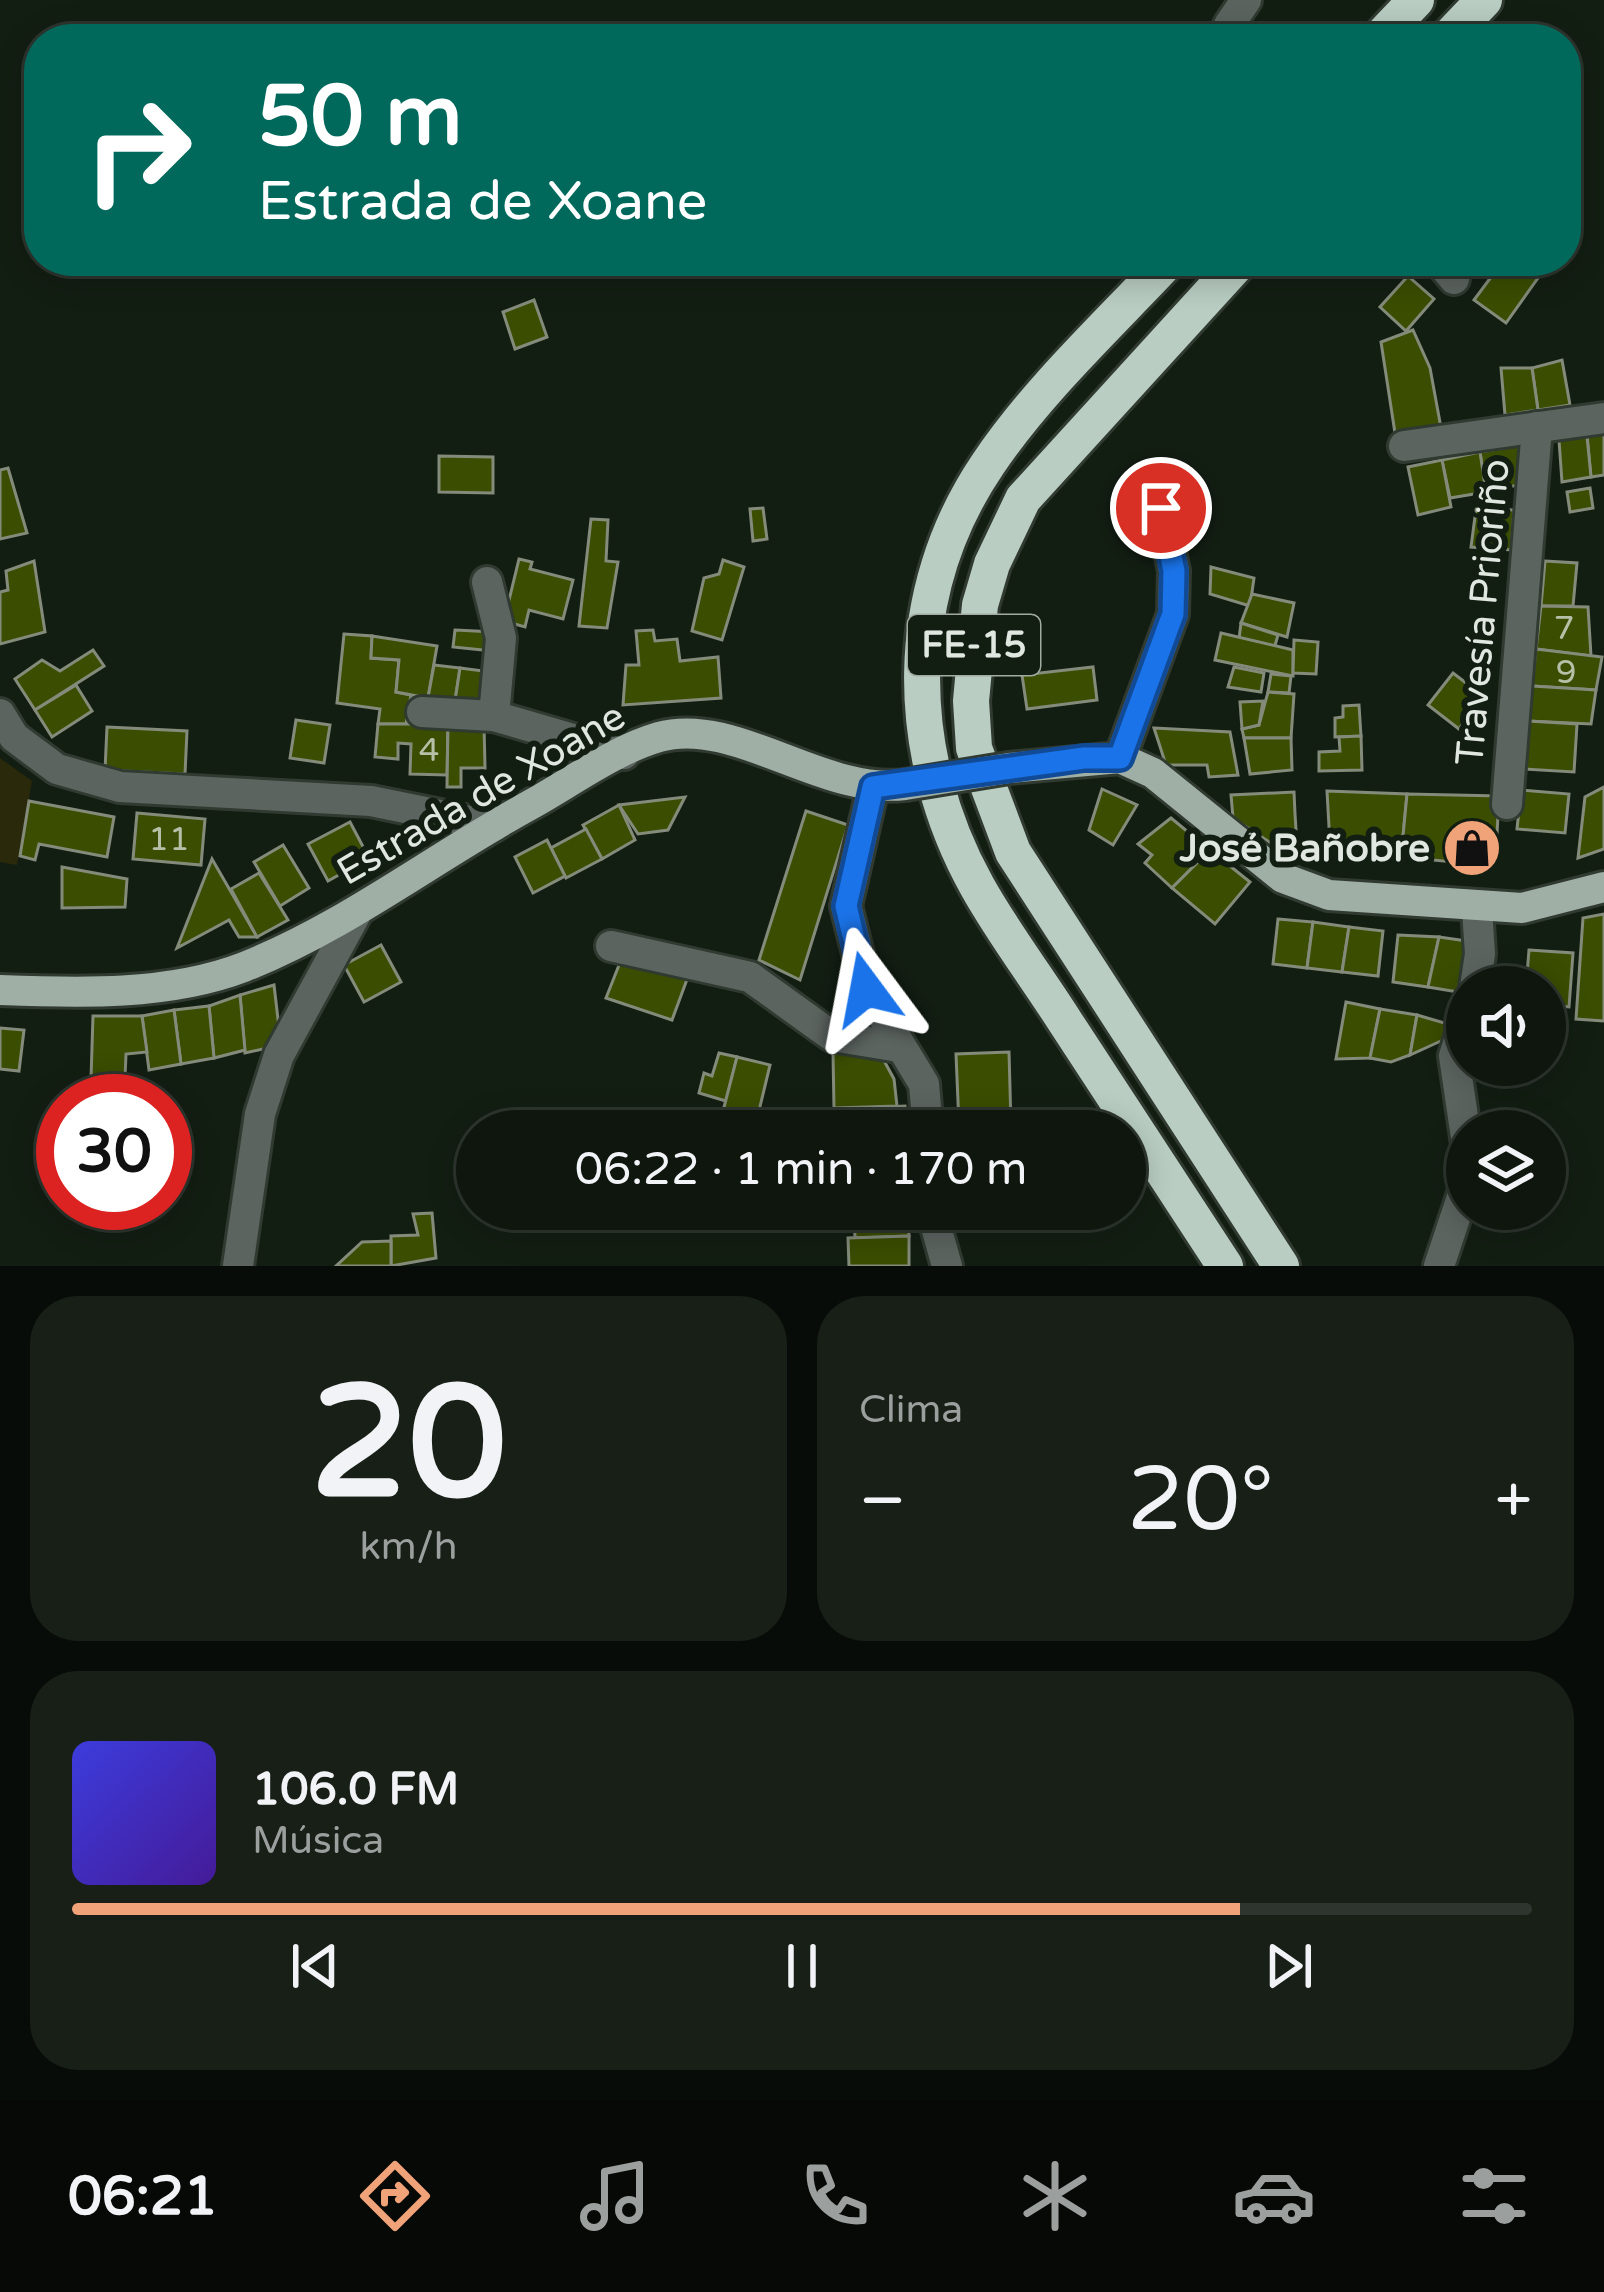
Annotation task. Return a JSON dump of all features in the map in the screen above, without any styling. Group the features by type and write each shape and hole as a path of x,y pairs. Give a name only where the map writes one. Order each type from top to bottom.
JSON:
{"highway":[{"path":"1393,24 1416,0"},
{"path":"1462,24 1484,0"},
{"name":"FE-15","path":"1155,276 987,465 942,559 927,610 920,656 921,710 925,749 943,808 978,888 1225,1266"},
{"name":"FE-15","path":"1226,276 1024,499 992,565 980,605 971,701 974,748 1013,852 1281,1266"}],"main road":[{"name":"Estrada de Xoane","path":"0,990 69,993 182,983 241,968 357,912 494,826 658,738 698,732 873,787 1120,758"},
{"path":"1120,758 1153,773 1262,863 1311,890 1477,909 1522,908 1604,887"}],"street":[{"path":"1404,446 1604,418"},
{"name":"Travesía Prioriño","path":"1507,804 1537,428"},
{"path":"1120,758 1173,614 1174,571 1161,508"},
{"path":"487,582 501,638 494,716"},
{"path":"422,712 494,716 624,754"},
{"path":"0,715 14,737 57,769 120,787 370,801 494,826"},
{"path":"873,787 846,906 866,989 924,1084 926,1110"},
{"path":"1477,909 1478,966"},
{"path":"238,1266 260,1114 279,1054 357,912"},
{"path":"611,946 750,977 832,1036 898,1047"},
{"path":"937,1230 947,1266"},
{"path":"1439,1266 1451,1230"}],"shaded area":[{"path":"0,758 32,781 17,865 0,862"}],"building":[{"path":"1408,276 1434,299 1406,331 1380,307"},
{"path":"1492,276 1539,276 1506,323 1474,300"},
{"path":"534,300 547,337 515,349 503,312"},
{"path":"1413,330 1430,368 1441,428 1395,433 1381,342"},
{"path":"1562,360 1570,405 1538,410 1532,368"},
{"path":"1501,368 1532,368 1538,410 1505,415"},
{"path":"1604,433 1604,475 1591,477 1587,436"},
{"path":"1587,436 1591,477 1562,482 1559,440"},
{"path":"1522,445 1527,483 1486,492 1480,452"},
{"path":"1480,452 1486,492 1450,498 1442,460"},
{"path":"439,456 493,457 493,493 439,492"},
{"path":"1442,460 1451,507 1418,515 1408,467"},
{"path":"8,468 27,533 0,539 0,470"},
{"path":"1590,488 1593,508 1570,512 1567,492"},
{"path":"763,508 767,539 753,541 750,509"},
{"path":"1476,509 1514,510 1511,550 1471,547"},
{"path":"591,519 608,520 606,561 618,562 607,628 579,626"},
{"path":"519,559 532,562 530,569 573,580 563,619 529,610 525,627 504,621"},
{"path":"723,560 744,567 722,640 692,631 704,578 719,574"},
{"path":"34,561 45,632 0,644 0,592 8,590 6,571"},
{"path":"1545,561 1577,563 1573,606 1541,606"},
{"path":"1211,567 1254,578 1250,606 1210,594"},
{"path":"1252,594 1294,603 1287,637 1241,623"},
{"path":"1541,606 1588,607 1591,656 1536,649"},
{"path":"1241,623 1278,635 1274,649 1239,639"},
{"path":"455,630 494,632 493,651 453,647"},
{"path":"653,630 655,641 677,639 680,661 718,657 721,698 623,705 626,665 639,665 636,631"},
{"path":"1221,633 1293,650 1293,676 1215,660"},
{"path":"344,634 372,636 371,658 399,660 396,692 411,695 406,724 378,724 380,709 337,703"},
{"path":"372,636 437,646 428,698 396,692 399,660 371,658"},
{"path":"1294,640 1318,642 1316,674 1293,673"},
{"path":"1536,649 1602,657 1596,690 1532,686"},
{"path":"93,650 104,666 35,710 15,679 42,660 60,671"},
{"path":"434,665 460,668 455,701 428,698"},
{"path":"1093,667 1097,700 1027,709 1022,675"},
{"path":"1234,667 1264,673 1261,692 1228,687"},
{"path":"460,668 491,672 487,706 455,701"},
{"path":"1453,673 1483,696 1459,729 1428,705"},
{"path":"1271,674 1291,676 1289,693 1268,692"},
{"path":"76,685 92,711 52,737 35,710"},
{"path":"1532,686 1596,690 1591,724 1528,721"},
{"path":"1268,692 1294,694 1291,738 1244,738 1242,729 1259,725"},
{"path":"1263,701 1259,725 1242,729 1240,702"},
{"path":"1359,705 1361,736 1335,737 1335,718 1343,717 1343,706"},
{"path":"296,720 330,725 324,763 290,758"},
{"path":"1528,721 1577,724 1574,772 1523,769"},
{"path":"378,724 448,724 447,775 410,774 411,744 398,743 398,759 375,757"},
{"path":"448,724 484,725 485,768 461,768 461,787 447,787"},
{"path":"107,727 187,731 185,774 105,770"},
{"path":"1154,728 1230,732 1238,775 1209,777 1207,765 1166,765"},
{"path":"1361,736 1362,770 1319,771 1319,752 1340,751 1339,737"},
{"path":"1244,738 1291,738 1292,770 1250,774"},
{"path":"1604,787 1604,849 1578,858 1585,797"},
{"path":"1102,789 1137,805 1113,845 1089,830"},
{"path":"1521,790 1569,794 1565,833 1517,829"},
{"path":"1327,791 1407,794 1401,857 1330,844"},
{"path":"1294,792 1298,861 1233,818 1231,795"},
{"path":"1407,794 1499,796 1496,853 1485,865 1401,857"},
{"path":"685,797 668,830 638,834 619,805"},
{"path":"29,801 114,817 107,857 39,844 35,860 20,856"},
{"path":"619,805 635,840 602,859 583,825"},
{"path":"806,811 848,825 800,980 759,960"},
{"path":"137,813 205,819 201,865 133,859"},
{"path":"1171,818 1210,850 1172,888 1145,863 1152,855 1138,844"},
{"path":"350,822 369,858 328,881 308,844"},
{"path":"586,829 602,859 566,878 551,848"},
{"path":"547,840 565,876 533,893 515,857"},
{"path":"283,845 309,888 280,906 254,862"},
{"path":"1210,850 1250,882 1215,924 1172,888"},
{"path":"212,859 257,937 239,937 229,920 177,948"},
{"path":"62,867 127,879 125,907 62,908"},
{"path":"259,873 288,920 257,937 231,889"},
{"path":"1604,914 1604,1021 1576,1019 1583,918"},
{"path":"1278,919 1313,922 1307,968 1273,964"},
{"path":"1313,922 1349,927 1342,972 1307,968"},
{"path":"1349,927 1383,931 1378,976 1342,972"},
{"path":"1398,935 1439,937 1428,987 1393,982"},
{"path":"1439,937 1467,941 1463,966 1446,966 1446,990 1428,987"},
{"path":"381,945 401,982 364,1002 344,965"},
{"path":"1529,950 1573,953 1569,1007 1566,966 1528,966"},
{"path":"623,955 689,974 672,1020 606,998"},
{"path":"274,985 281,1045 245,1053 240,995"},
{"path":"240,995 245,1050 214,1058 209,1006"},
{"path":"1346,1002 1380,1009 1370,1058 1336,1059"},
{"path":"209,1006 214,1058 181,1064 174,1010"},
{"path":"1380,1009 1417,1015 1410,1055 1391,1062 1370,1058"},
{"path":"174,1010 181,1064 149,1070 142,1016"},
{"path":"1417,1015 1446,1023 1443,1040 1410,1055"},
{"path":"93,1016 142,1016 147,1052 126,1054 125,1074 91,1074"},
{"path":"0,1028 24,1030 19,1071 0,1069"},
{"path":"1009,1052 1011,1110 958,1110 956,1054"},
{"path":"719,1053 737,1057 726,1101 699,1093 704,1073 712,1076"},
{"path":"833,1053 882,1057 894,1079 897,1106 834,1108"},
{"path":"737,1057 770,1065 759,1110 723,1110"},
{"path":"905,1106 905,1110 860,1110"},
{"path":"432,1213 436,1258 391,1266 391,1236 418,1235 413,1214"},
{"path":"855,1230 909,1230 909,1236 855,1238"},
{"path":"909,1236 909,1266 849,1266 848,1238"},
{"path":"391,1241 391,1266 336,1266 362,1242"}],"place":[{"name":"José Bañobre","path":"1472,848"}],"route":[{"path":"866,989 846,906 860,824 873,787 1084,758 1120,758 1173,614 1174,571 1161,508"}]}
